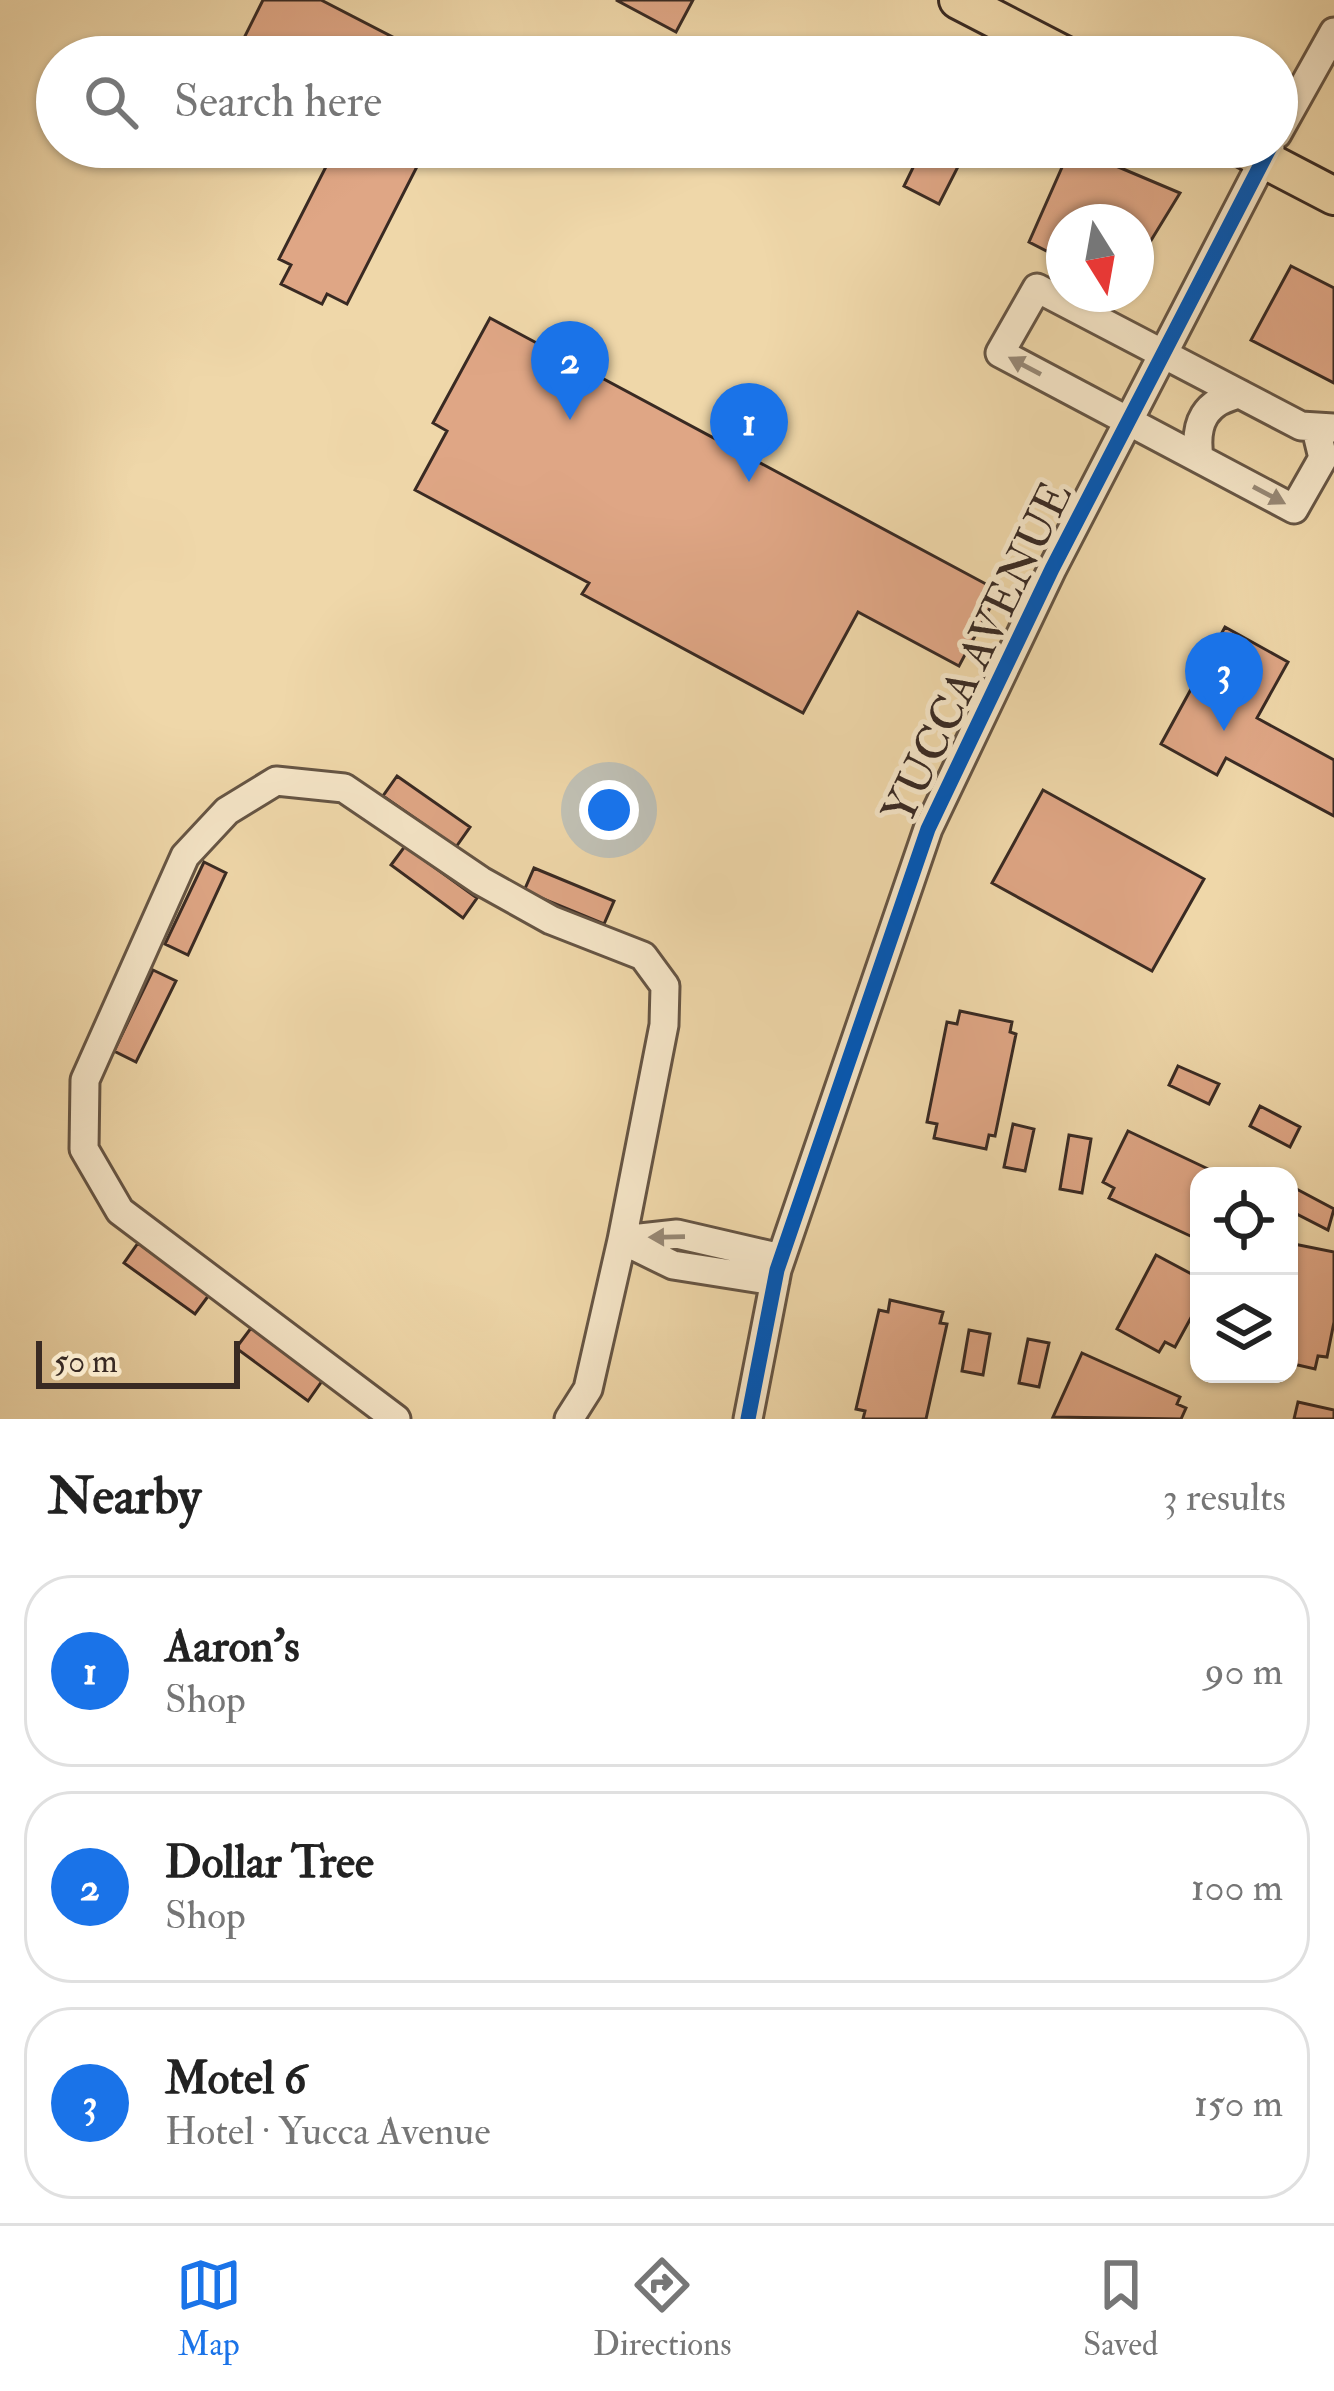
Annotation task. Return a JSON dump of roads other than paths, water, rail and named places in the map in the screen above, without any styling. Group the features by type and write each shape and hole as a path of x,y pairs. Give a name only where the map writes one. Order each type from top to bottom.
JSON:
{"main road":[{"path":"958,0 1027,36"},
{"path":"1293,168 1334,196"}],"street":[{"name":"YUCCA AVENUE","path":"1298,90 1334,32"},
{"name":"YUCCA AVENUE","path":"748,1419 778,1270 928,830 1253,168"},
{"path":"1036,288 1240,394 1325,428 1324,458 1294,508 1000,353 1036,288"},
{"path":"1199,458 1200,419 1223,397 1240,394"},
{"path":"396,1419 120,1211 84,1149 85,1080 185,856 227,811 276,781 344,788 481,881 551,920 643,956 665,986 664,1025 622,1240 588,1389 569,1419"},
{"path":"622,1240 677,1234 778,1270"}],"place":[{"name":"Dollar Tree","path":"570,420"},
{"name":"Aaron's","path":"749,482"},
{"name":"Motel 6","path":"1224,731"}]}
